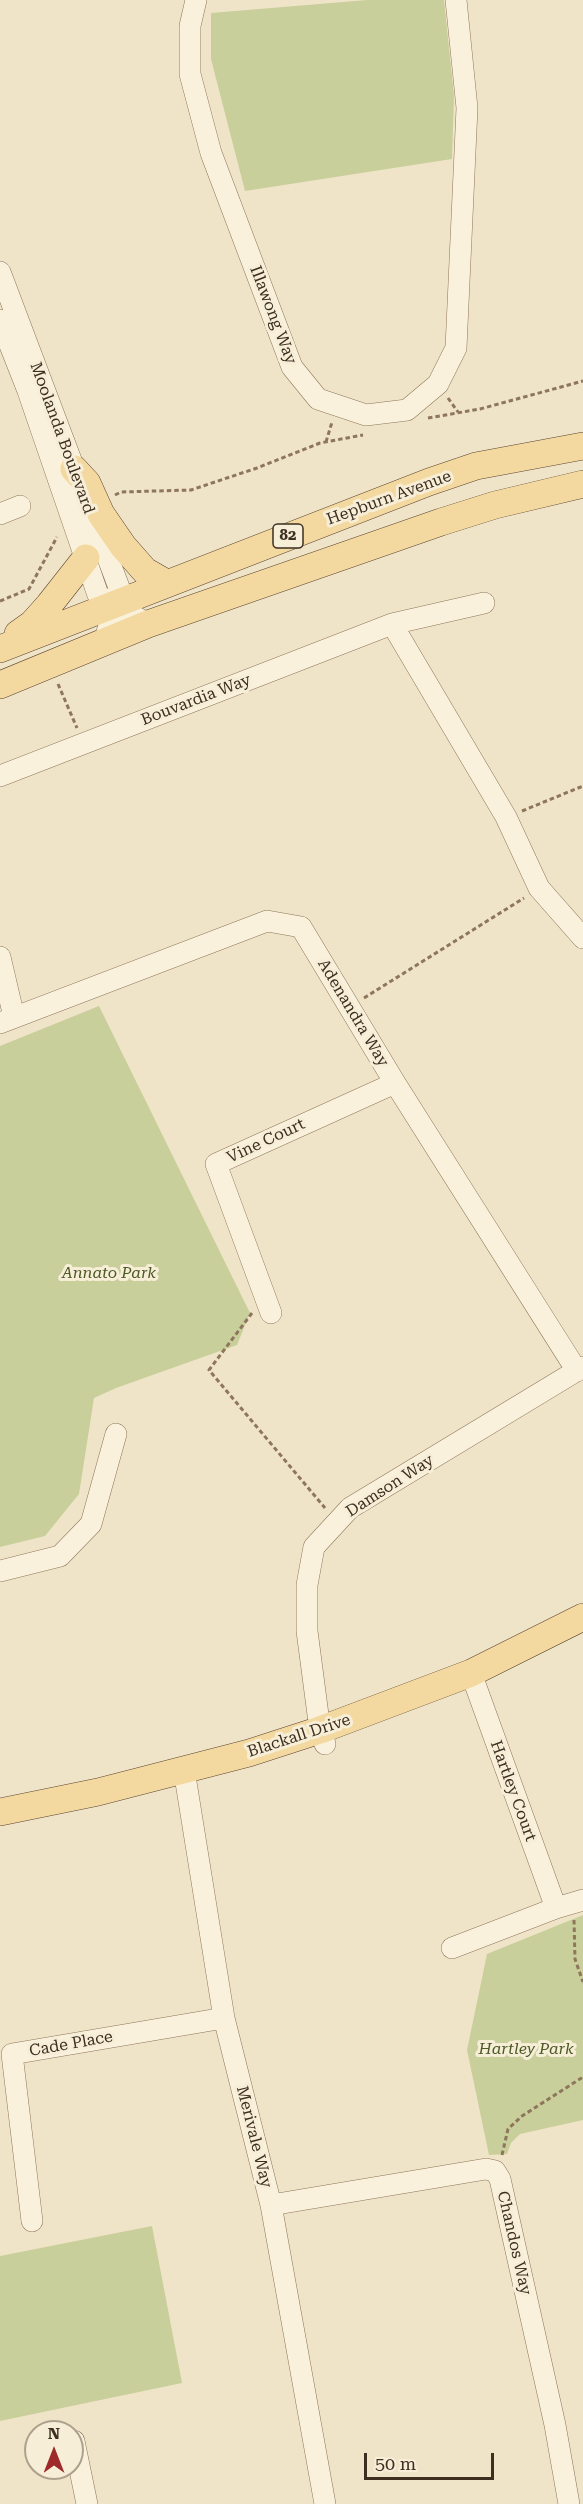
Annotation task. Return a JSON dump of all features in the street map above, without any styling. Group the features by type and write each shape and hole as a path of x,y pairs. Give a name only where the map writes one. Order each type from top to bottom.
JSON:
{"main road":[{"name":"Hepburn Avenue","path":"0,648 429,482 476,466 583,446"},
{"path":"74,469 87,483 101,513 123,546 145,571 166,583"},
{"name":"82","path":"0,685 148,624 441,522 495,505 583,484"},
{"path":"0,648 32,624 65,588 86,558"},
{"name":"Blackall Drive","path":"473,1680 583,1617"},
{"name":"Blackall Drive","path":"0,1828 65,1815 186,1777 249,1753 322,1737 473,1680 583,1635"},
{"name":"Blackall Drive","path":"0,1812 186,1777"}],"street":[{"name":"Illawong Way","path":"196,0 190,26 190,74 211,153 292,367 318,399 366,415 407,411 438,384 456,348 467,108 456,0"},
{"name":"Moolanda Boulevard","path":"0,272 120,590 104,642"},
{"name":"Moolanda Boulevard","path":"0,320 28,391 98,595 148,624"},
{"path":"0,514 20,506"},
{"name":"Bouvardia Way","path":"0,776 392,624 484,603"},
{"path":"392,624 506,817 539,888 583,938"},
{"name":"Adenandra Way","path":"7,1020 267,921 301,927 395,1083 580,1369"},
{"path":"0,957 7,1020"},
{"name":"Vine Court","path":"267,1305 216,1164 395,1083"},
{"name":"Damson Way","path":"322,1737 308,1631 308,1585 314,1547 350,1508 580,1369"},
{"path":"0,1571 60,1556 91,1524 116,1434"},
{"name":"Hartley Court","path":"473,1680 569,1904"},
{"name":"Merivale Way","path":"186,1777 224,2018 271,2205 325,2504"},
{"path":"452,1948 569,1904"},
{"name":"Cade Place","path":"32,2221 12,2054 224,2018"},
{"name":"Chandos Way","path":"271,2205 486,2169 495,2171 500,2179 555,2425 569,2504"},
{"path":"82,2480 87,2504"}],"path":[{"path":"422,420 480,409 583,381"},
{"path":"113,496 121,492 191,490 257,468 320,443 366,434"},
{"path":"0,601 29,590 59,534"},
{"path":"506,817 583,786"},
{"path":"350,1006 539,888"},
{"path":"267,1305 209,1370 336,1522"},
{"path":"569,1904 575,1929 575,1959 583,1982"},
{"path":"500,2179 502,2148 508,2129 522,2116 583,2077"}],"green space":[{"path":"367,0 444,0 454,96 452,159 245,191 211,59 211,13"},
{"name":"Annato Park","path":"99,1006 250,1313 237,1345 94,1398 79,1494 45,1536 0,1547 0,1046"},
{"name":"Hartley Park","path":"583,1915 583,2120 520,2134 511,2143 507,2154 489,2155 467,2050 487,1954"},
{"path":"152,2226 182,2383 0,2421 0,2256"}]}
